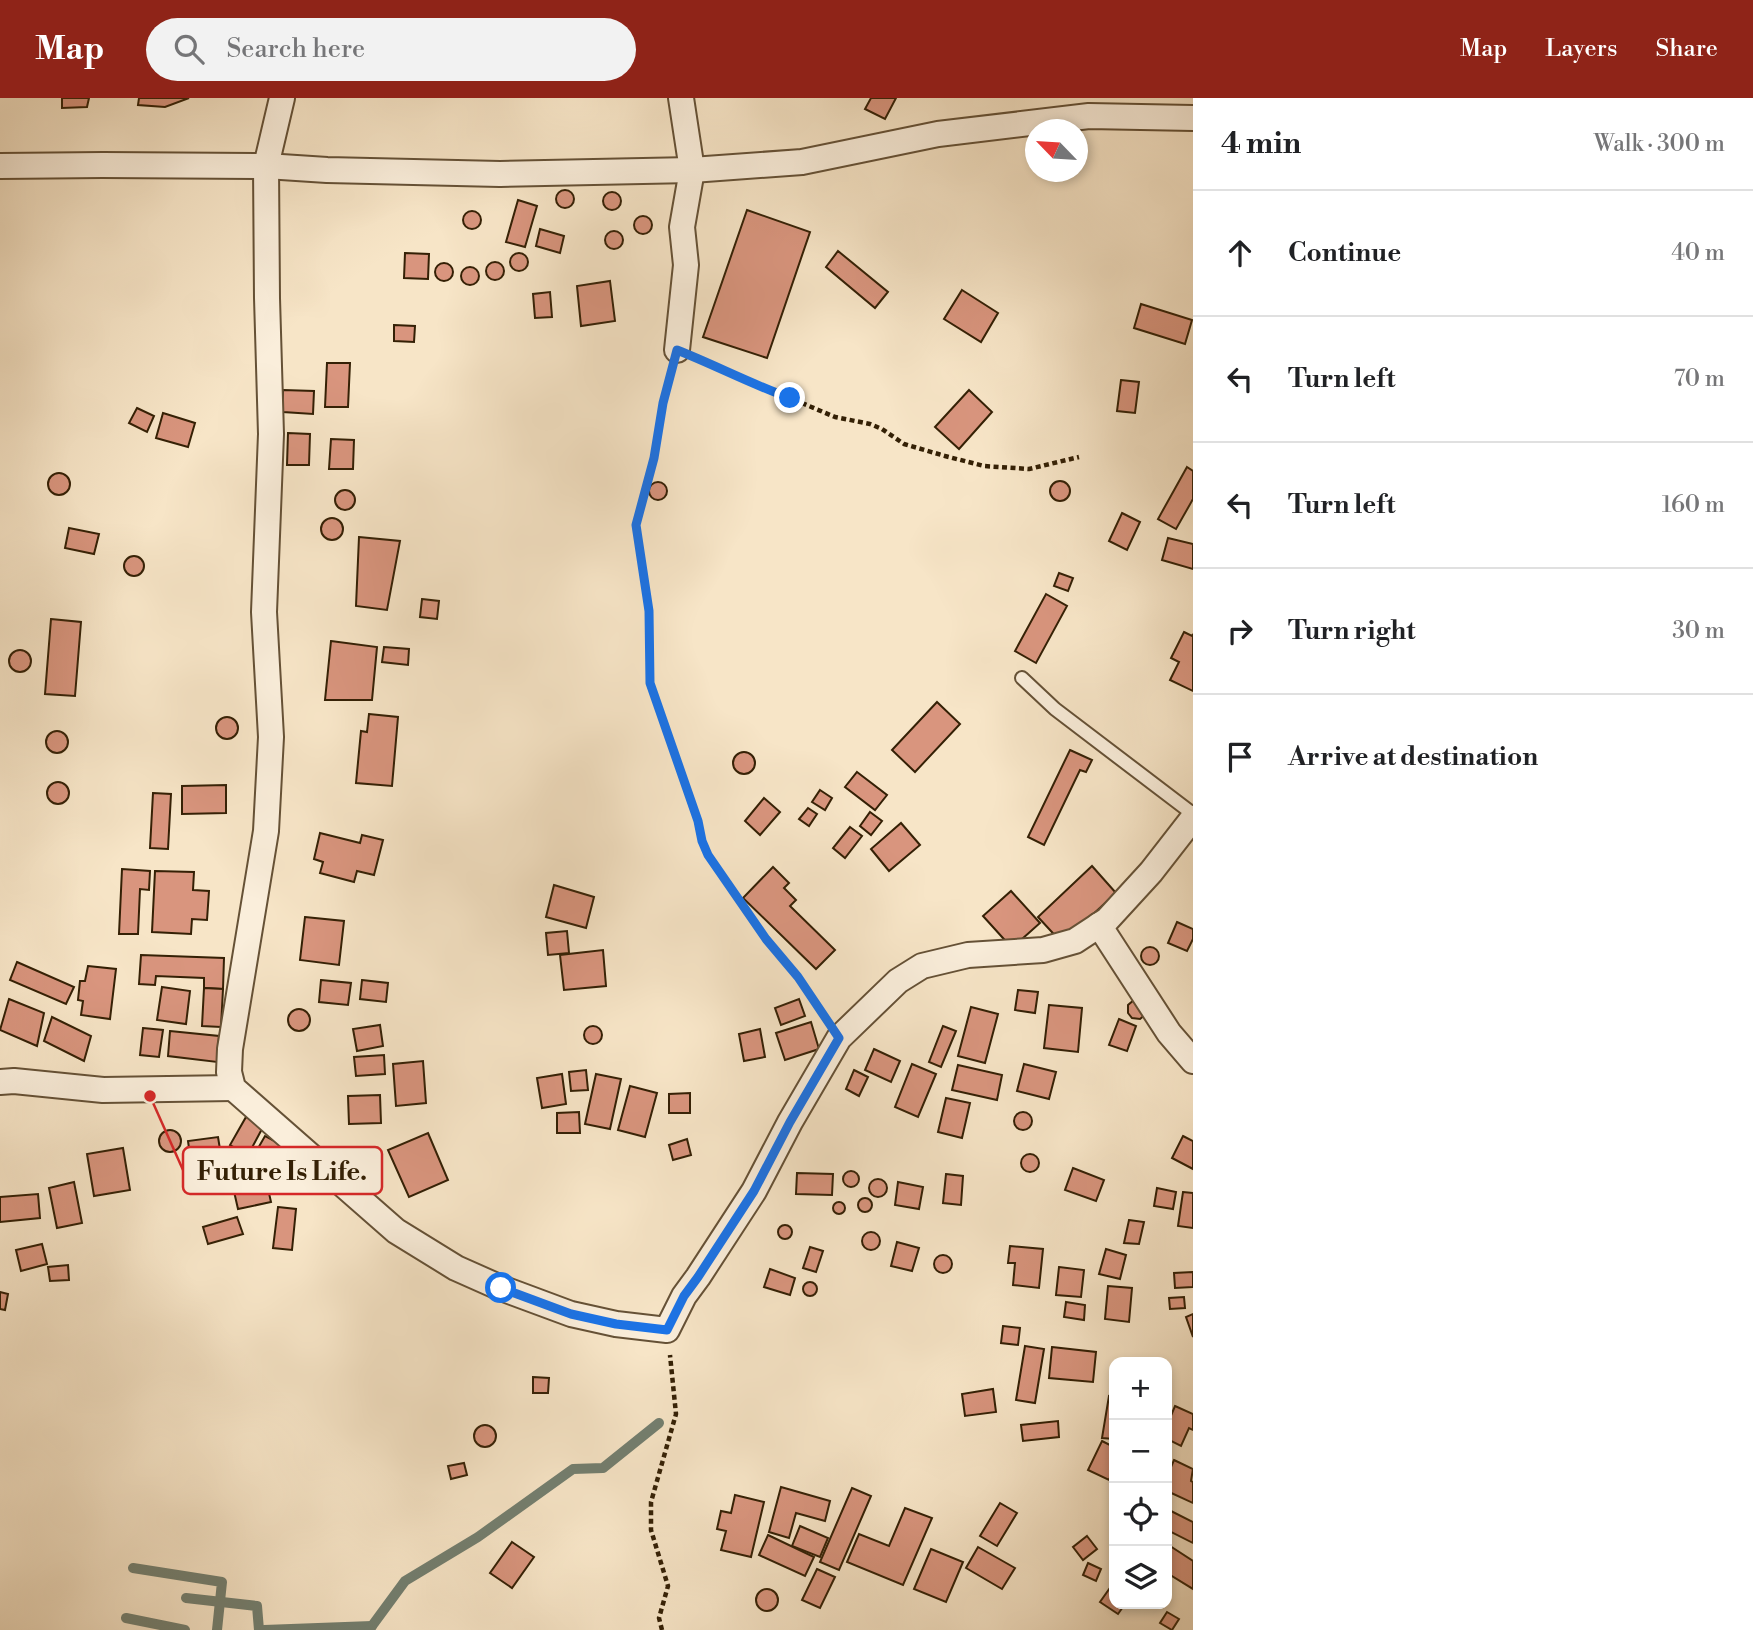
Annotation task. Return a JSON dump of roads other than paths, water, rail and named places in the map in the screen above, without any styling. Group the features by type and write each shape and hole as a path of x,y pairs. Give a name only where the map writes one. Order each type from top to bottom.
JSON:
{"street":[{"path":"282,98 266,166 271,434 264,612 271,737 266,831 230,1049 229,1072 233,1088 396,1231 456,1268 571,1314 616,1324 667,1330 684,1296 754,1191 839,1038 898,981 922,966 968,955 1044,950 1075,941 1107,920 1151,872 1193,816"},
{"path":"677,350 686,265 682,227 692,170 681,98"},
{"path":"0,166 266,166 500,174 692,170 802,162 938,134 1089,116 1193,118"},
{"path":"1099,925 1169,1032 1193,1061"},
{"path":"0,1082 103,1090 233,1088"}],"lane":[{"path":"1022,678 1055,709 1193,816"}],"waterway":[{"path":"369,1630 405,1581 478,1537 573,1469 603,1468 659,1423"},
{"path":"133,1568 222,1582 217,1630"},
{"path":"186,1598 257,1606 259,1630"},
{"path":"126,1618 185,1630"},
{"path":"264,1630 372,1626"}],"place":[{"name":"Future Is Life.","path":"150,1096"}]}
